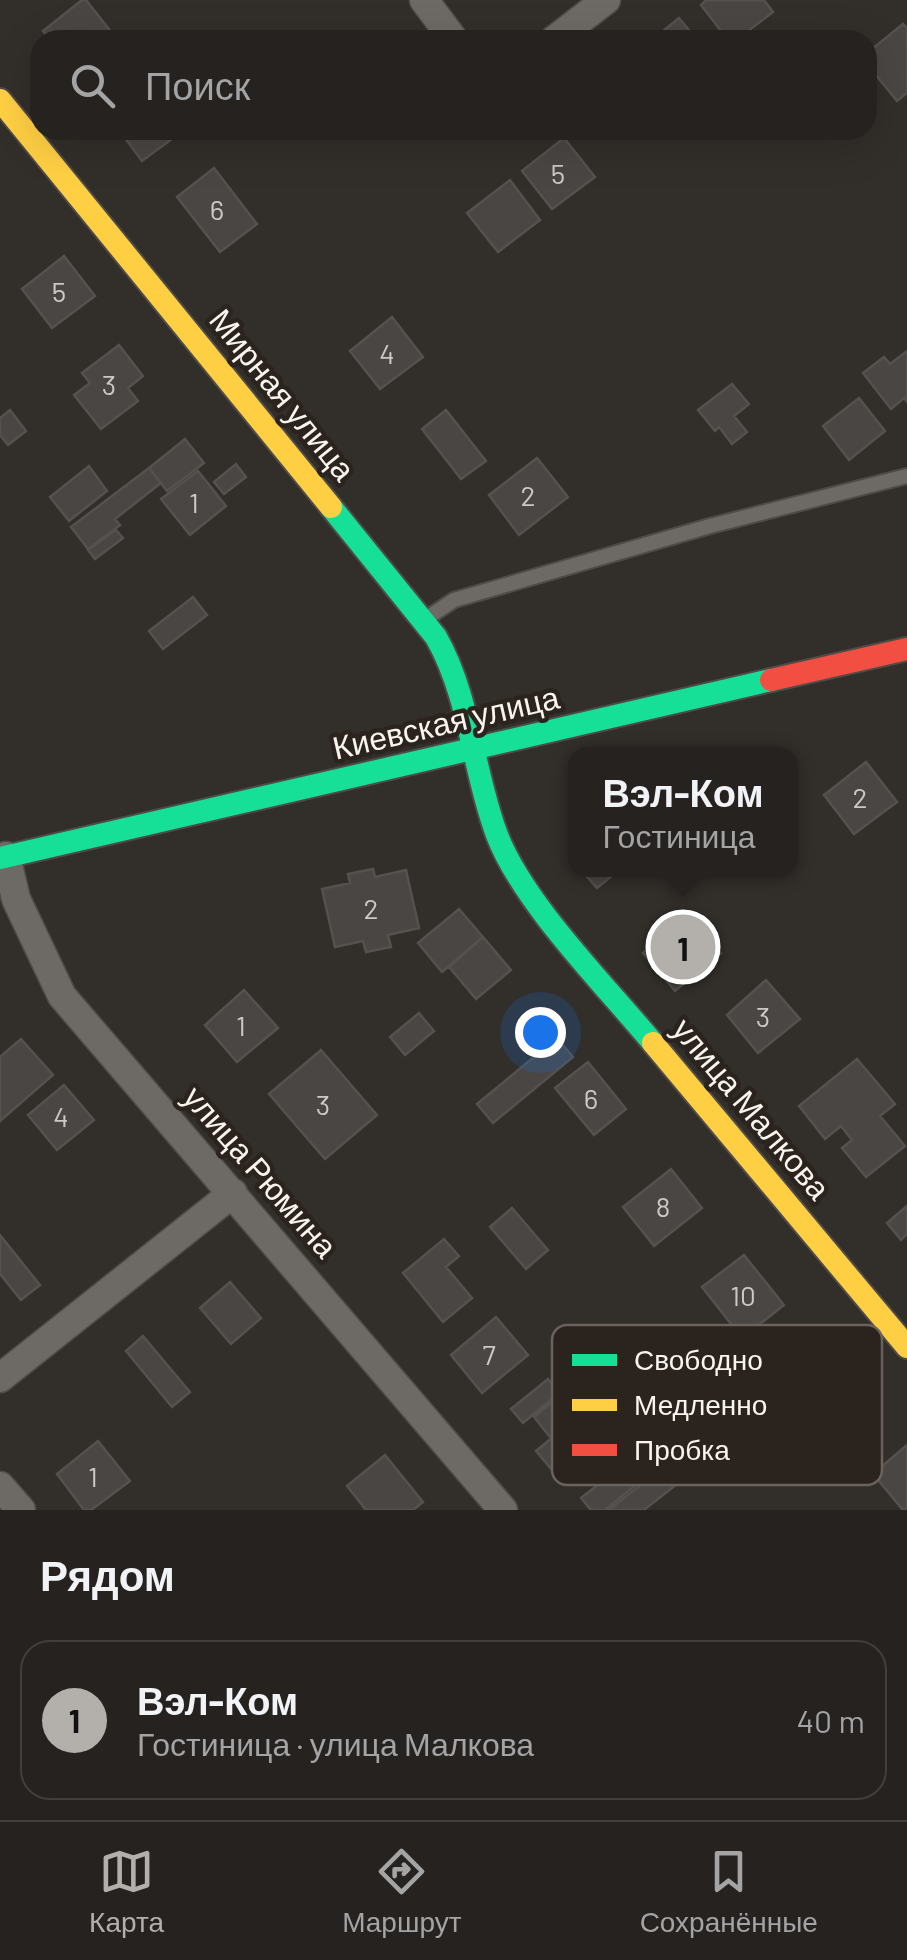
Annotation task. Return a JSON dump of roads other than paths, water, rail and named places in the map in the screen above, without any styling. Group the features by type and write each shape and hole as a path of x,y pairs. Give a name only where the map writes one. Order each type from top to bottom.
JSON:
{"street":[{"path":"424,0 446,30"},
{"path":"567,30 606,0"},
{"name":"Мирная улица","path":"0,100 30,137"},
{"name":"Мирная улица","path":"33,140 423,620 453,662 464,691 476,750"},
{"name":"Киевская улица","path":"3,857 907,649"},
{"name":"улица Малкова","path":"476,750 503,849 534,900 907,1347"},
{"name":"улица Рюмина","path":"3,857 16,899 62,996 503,1510"},
{"path":"0,1378 233,1193"},
{"path":"0,1486 21,1510"}],"lane":[{"path":"423,620 441,606 472,595 710,526 907,476"}],"place":[{"name":"Вэл-Ком","path":"683,947"}]}
